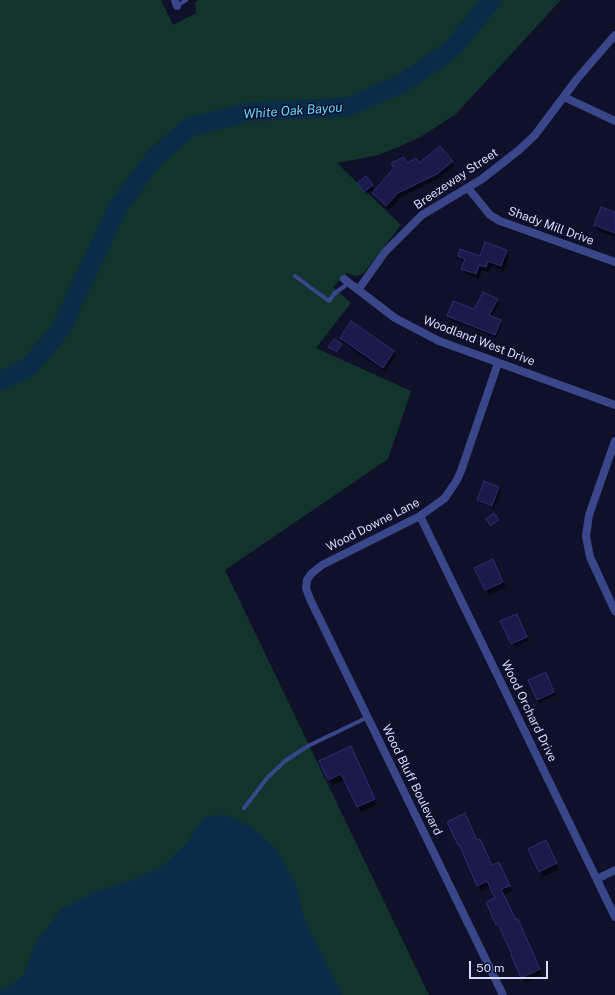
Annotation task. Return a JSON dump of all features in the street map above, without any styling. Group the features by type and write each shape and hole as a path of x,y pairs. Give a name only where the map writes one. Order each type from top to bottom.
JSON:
{"street":[{"name":"Breezeway Street","path":"358,290 386,252 413,223 433,207 468,188 501,165 535,135 577,79 615,35"},
{"path":"564,97 615,121"},
{"name":"Shady Mill Drive","path":"468,188 490,215 500,221 615,262"},
{"name":"Woodland West Drive","path":"346,281 395,318 445,343 615,405"},
{"name":"Wood Downe Lane","path":"310,574 322,565 420,516 445,498 457,480 498,363"},
{"path":"615,441 589,515 586,536 590,557 615,611"},
{"name":"Wood Orchard Drive","path":"420,516 615,917"},
{"name":"Wood Bluff Boulevard","path":"310,574 307,580 306,588 310,599 503,995"},
{"path":"597,879 615,870"}],"lane":[{"path":"176,3 186,0"},
{"path":"295,276 329,301 346,281"},
{"path":"244,808 268,777 285,761 308,746 368,717"}],"green space":[{"path":"0,0 161,0 173,25 196,13 195,2 198,0 561,0 456,114 422,136 379,155 337,163 401,225 363,274 355,276 347,273 333,287 351,303 316,348 411,391 388,459 225,570 429,995 0,995"}],"water":[{"path":"227,815 252,827 276,849 295,883 305,921 342,995 0,995 0,991 4,990 24,974 33,950 44,931 61,909 95,892 132,880 161,867 185,845 205,816"}],"building":[{"path":"440,146 453,161 437,174 398,193 386,206 372,193 394,168 391,163 404,157 407,163 416,158 419,163"},
{"path":"366,176 373,185 364,192 357,183"},
{"path":"601,207 615,212 615,233 594,225"},
{"path":"485,242 507,250 501,266 488,261 486,267 479,265 476,274 461,269 465,259 458,256 460,249 480,256"},
{"path":"483,292 498,299 489,315 501,320 495,335 447,316 453,301 474,309"},
{"path":"351,321 394,351 383,368 340,338"},
{"path":"334,339 342,344 337,352 328,347"},
{"path":"484,481 499,487 492,506 477,500"},
{"path":"494,513 499,520 491,526 486,519"},
{"path":"493,559 503,582 485,590 474,568"},
{"path":"517,614 527,637 511,644 500,621"},
{"path":"546,672 554,692 537,700 528,680"},
{"path":"351,746 375,799 357,807 341,774 328,780 319,761"},
{"path":"465,813 477,840 480,839 492,865 499,862 510,886 501,889 516,920 518,919 540,969 521,978 498,924 496,925 486,902 495,898 487,881 477,886 459,844 458,845 447,822"},
{"path":"546,840 557,863 539,872 528,849"}],"waterway":[{"name":"White Oak Bayou","path":"0,381 29,367 60,330 118,207 154,158 190,127 248,112 348,107 403,83 451,50 492,0"}]}
